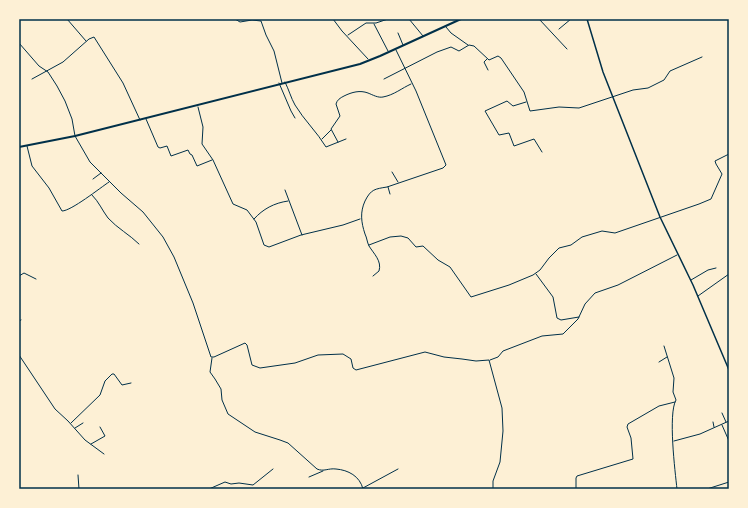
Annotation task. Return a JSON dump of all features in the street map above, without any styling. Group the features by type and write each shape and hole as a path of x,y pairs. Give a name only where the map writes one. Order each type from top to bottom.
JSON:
{"highway":[{"path":"19,147 145,119 282,82 328,72 388,53 461,19"}],"street":[{"path":"67,19 86,42"},
{"path":"235,19 240,22 252,20 261,21 274,51 290,110 295,118"},
{"path":"333,19 369,60"},
{"path":"347,36 366,23 373,23 388,19"},
{"path":"409,19 424,36"},
{"path":"539,19 567,49"},
{"path":"559,29 571,19"},
{"path":"587,19 603,72 660,217 697,296 729,370"},
{"path":"373,23 388,53"},
{"path":"446,26 451,33 468,45 474,46 488,59"},
{"path":"398,33 403,46"},
{"path":"32,79 63,62 92,37 96,38 123,83 140,120"},
{"path":"19,43 39,66 47,71 65,101 72,119 74,136 90,162 143,212 165,239 193,303 212,357 210,372 221,389 222,400 228,414 255,432 288,443 310,465 323,471"},
{"path":"384,79 437,52 452,47 459,51 468,45"},
{"path":"373,276 379,271 380,267 376,255 369,245 361,219 363,204 367,194 378,188 443,168 446,165 396,49"},
{"path":"488,70 484,62 498,56 501,58 524,92 530,111 559,107 576,108 633,90 648,88 664,80 672,70 702,57"},
{"path":"282,82 306,121 326,147 346,139"},
{"path":"321,139 331,129 340,115 336,103 339,99 358,91 383,97 398,92 412,84"},
{"path":"526,102 513,106 507,101 485,111 499,135 509,133 514,146 534,140 542,152"},
{"path":"198,105 203,127 202,144 213,160 234,204 247,210 254,219 264,245 269,247 303,235 337,227 361,219"},
{"path":"145,119 158,147 160,148 167,146 171,156 188,150 197,166 213,160"},
{"path":"331,129 338,142"},
{"path":"26,145 32,166 49,188 62,210 67,210 110,181"},
{"path":"369,245 396,236 408,238 416,247 423,246 438,260 450,267 470,297 508,285 536,273 559,248 571,245 582,237 602,232 615,233 711,199 722,174 716,164 716,161 729,154"},
{"path":"392,172 398,183"},
{"path":"93,179 102,173"},
{"path":"388,186 390,194"},
{"path":"285,190 303,235"},
{"path":"92,194 100,203 108,218 139,244"},
{"path":"254,219 269,206 279,202 289,201"},
{"path":"212,357 245,343 247,345 252,365 260,368 295,364 318,355 326,354 346,355 351,359 353,368 356,370 425,352 444,357 476,362 489,360 498,357 503,351 539,337 563,334 580,317 585,304 595,293 618,285 677,255"},
{"path":"690,281 708,270 716,268"},
{"path":"536,273 553,297 556,318 561,320 580,317"},
{"path":"19,276 24,274 36,279"},
{"path":"697,296 729,274"},
{"path":"664,346 674,378 673,391 676,399 672,430 677,489"},
{"path":"19,355 53,407 85,440 104,454"},
{"path":"659,362 667,356"},
{"path":"489,360 502,408 503,431 500,462 493,481 493,489"},
{"path":"71,424 100,395 105,381 112,374 114,374 122,385 132,383"},
{"path":"576,489 577,476 633,459 631,438 627,427 628,424 659,406 675,402"},
{"path":"722,413 726,423"},
{"path":"674,442 700,434 729,421"},
{"path":"713,422 715,427"},
{"path":"75,429 83,423"},
{"path":"722,425 729,441"},
{"path":"91,444 104,436 100,427"},
{"path":"209,489 225,482 231,484 239,483 253,485 273,469"},
{"path":"309,477 323,471 336,469 352,474 358,478 363,488 398,469"},
{"path":"78,475 79,489"},
{"path":"707,489 729,482"}]}
